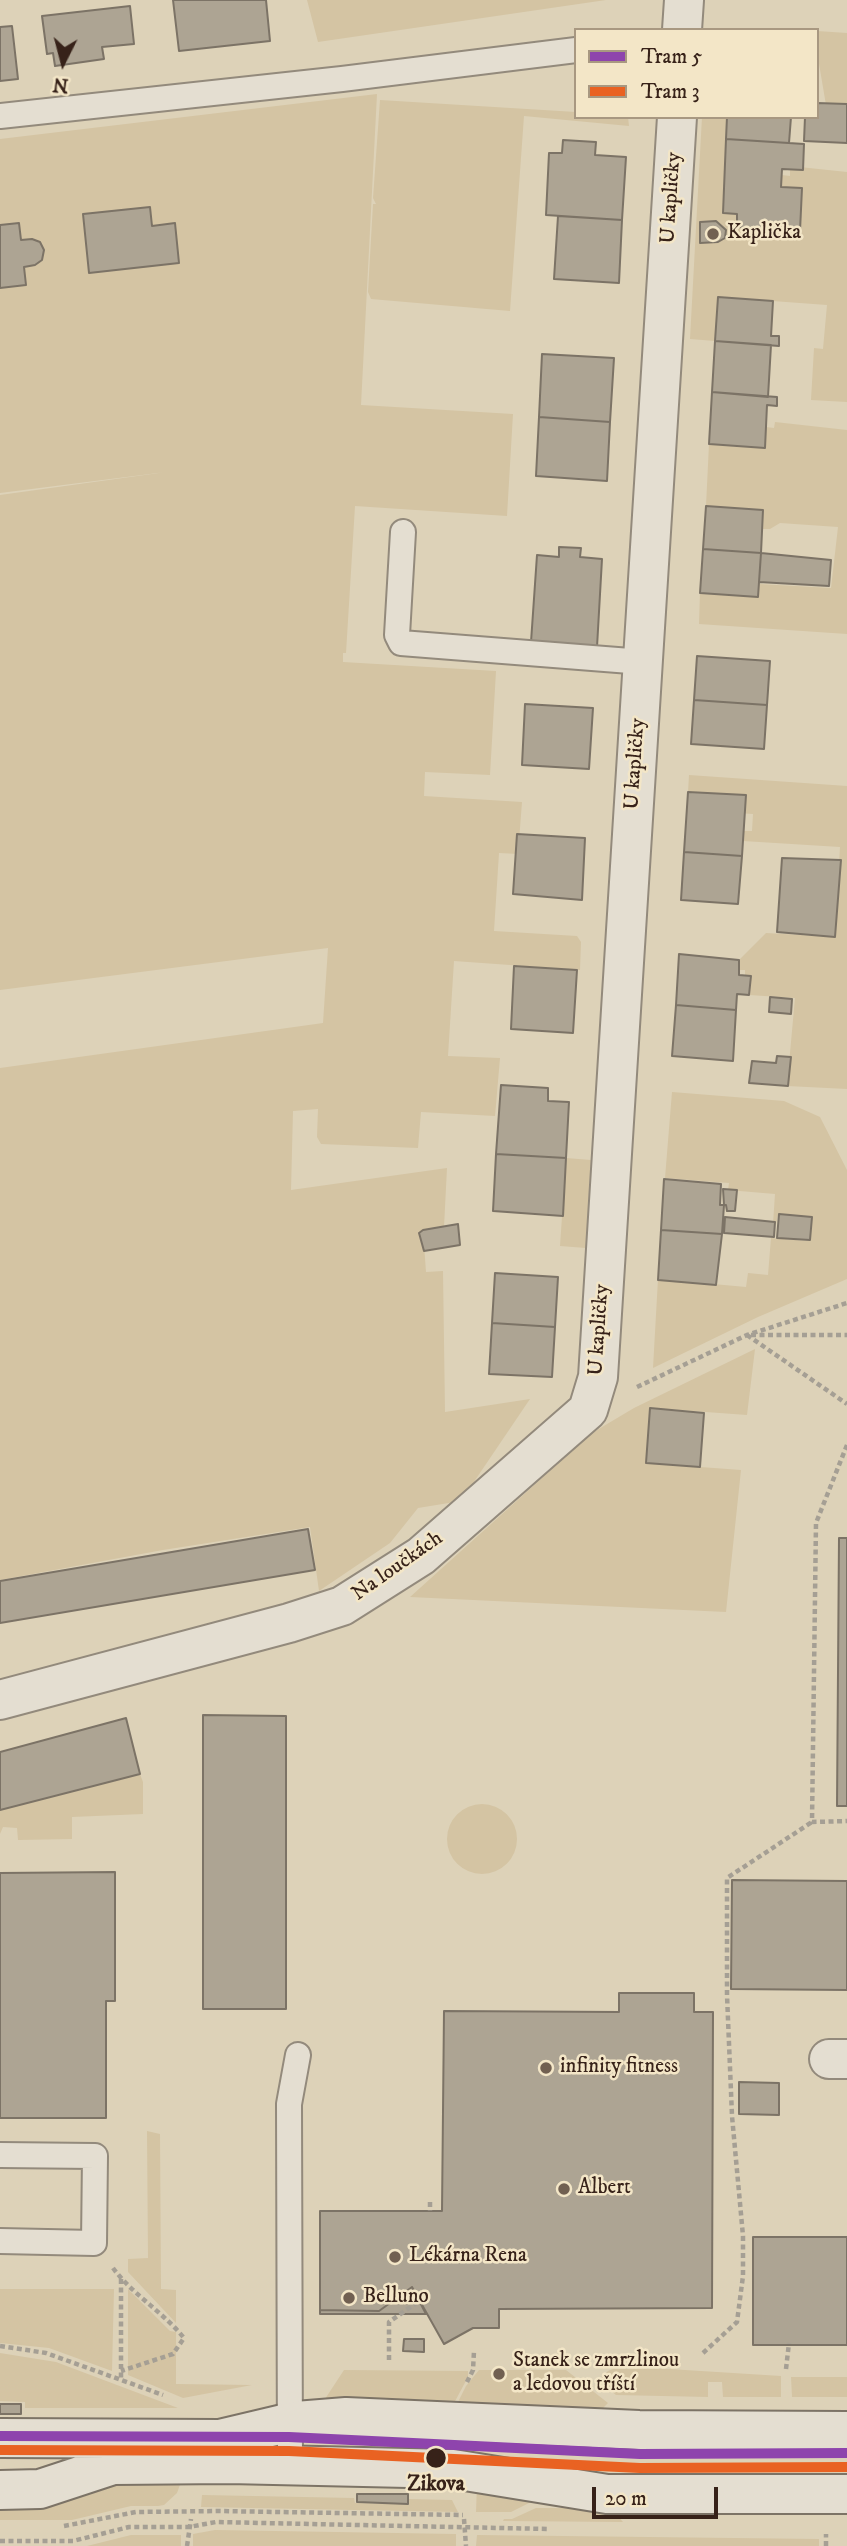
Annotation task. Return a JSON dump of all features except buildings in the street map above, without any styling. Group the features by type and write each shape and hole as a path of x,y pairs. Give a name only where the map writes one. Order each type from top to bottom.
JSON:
{"street":[{"path":"682,28 684,0"},
{"name":"U kapličky","path":"589,1409 598,1377 677,119"},
{"name":"Na loučkách","path":"0,1700 289,1623 342,1606 421,1556 589,1409"},
{"path":"0,2438 220,2439 289,2423 346,2417 625,2429 847,2431"},
{"path":"0,2490 40,2489 113,2465 453,2469 607,2494 847,2494"}],"lane":[{"path":"0,116 328,81 574,50"},
{"path":"403,532 397,635 401,643 643,662"},
{"path":"290,2466 289,2104 298,2055"},
{"path":"0,2155 95,2156 94,2243 0,2241"}],"path":[{"path":"589,1409 747,1335 847,1303"},
{"path":"747,1335 847,1335"},
{"path":"747,1335 847,1404"},
{"path":"812,1822 816,1523 847,1445"},
{"path":"703,2353 737,2322 743,2276 743,2236 732,2116 727,1995 727,1878 812,1822 847,1821"},
{"path":"430,2202 430,2211"},
{"path":"121,2371 173,2354 184,2337 121,2279 121,2371 121,2379"},
{"path":"389,2360 389,2322 419,2301"},
{"path":"786,2369 789,2343"},
{"path":"0,2346 46,2353 167,2397"},
{"path":"63,2526 136,2512 218,2511 464,2517 466,2546"},
{"path":"187,2546 191,2519"},
{"path":"0,2541 73,2541 129,2527 189,2527 216,2522 466,2527"}],"shaded area":[{"path":"307,0 606,0 318,42"},
{"path":"819,31 847,33 847,107 826,105 819,64"},
{"path":"377,94 361,405 513,414 507,516 355,506 346,653 343,653 343,662 496,671 490,775 425,772 424,796 522,802 518,854 499,853 494,931 577,936 581,942 580,970 454,961 448,1056 500,1058 495,1116 421,1112 418,1148 321,1144 317,1137 318,1109 293,1111 291,1190 447,1168 444,1227 423,1230 426,1272 443,1271 445,1412 530,1399 461,1501 418,1508 390,1543 319,1591 310,1527 163,1550 0,1580 0,1068 323,1023 328,948 0,990 0,495 166,472 0,493 0,139"},
{"path":"380,100 574,112 574,119 628,119 629,126 524,116 510,311 371,299 368,292 373,204 376,204 373,198"},
{"path":"702,119 728,119 724,186 781,190 782,175 790,176 790,166 847,172 847,402 811,400 814,348 823,349 827,305 718,297 715,341 690,339"},
{"path":"775,422 847,430 847,634 699,624 700,593 758,597 759,584 831,588 838,527 780,523 770,529 762,529 763,510 706,506 709,444 765,448 766,427 774,428"},
{"path":"689,775 847,786 847,1089 787,1086 795,998 749,995 750,976 745,976 745,970 739,970 739,960 766,933 835,937 840,847 743,841 744,831 752,831 753,814 687,810"},
{"path":"672,1092 784,1101 820,1117 847,1170 847,1279 758,1317 653,1368 658,1279 746,1287 748,1273 768,1275 771,1238 808,1241 810,1218 778,1215 776,1224 773,1224 775,1194 728,1190 729,1183 665,1178"},
{"path":"566,1158 591,1160 586,1248 560,1246"},
{"path":"755,1349 747,1415 651,1408 646,1463 741,1470 726,1612 410,1597 592,1433 634,1408"},
{"path":"140,1774 143,1782 143,1814 72,1817 72,1839 18,1840 17,1828 3,1827 0,1834 0,1810"},
{"path":"482,1804 507,1814 517,1839 507,1864 482,1874 457,1864 447,1839 457,1814"},
{"path":"147,2131 160,2134 161,2289 176,2290 176,2323 128,2272 128,2259 148,2258"},
{"path":"0,2289 114,2289 112,2371 49,2348 0,2343"},
{"path":"128,2289 170,2331 176,2332 176,2384 252,2385 183,2398 128,2375"},
{"path":"0,2353 56,2362 178,2408 25,2408 25,2402 0,2401"},
{"path":"613,2369 669,2369 781,2376 781,2397 723,2397 722,2382 708,2382 708,2397 616,2395 599,2381"},
{"path":"344,2370 468,2371 468,2377 453,2405 332,2402 325,2399"},
{"path":"479,2370 566,2370 608,2403 594,2417 454,2410 466,2386"},
{"path":"791,2377 847,2377 847,2397 792,2397"},
{"path":"139,2479 182,2479 177,2493 164,2505 131,2506 72,2520 0,2520 0,2503 57,2500"},
{"path":"477,2484 533,2501 511,2512 476,2512"},
{"path":"202,2495 354,2498 355,2503 408,2504 408,2499 452,2500 458,2512 201,2507"},
{"path":"536,2508 611,2508 623,2522 503,2521"},
{"path":"215,2530 456,2534 456,2546 193,2546 193,2534"},
{"path":"131,2535 181,2535 181,2546 87,2546"},
{"path":"477,2535 819,2539 819,2546 476,2546"}],"tram line":[{"name":"5","path":"0,2436 289,2437 640,2454 847,2453"},
{"name":"3","path":"0,2450 289,2451 640,2468 847,2467"}],"place":[{"name":"Kaplička","path":"713,234"},
{"name":"infinity fitness","path":"546,2068"},
{"name":"Albert","path":"564,2189"},
{"name":"Lékárna Rena","path":"395,2257"},
{"name":"Belluno","path":"349,2298"},
{"name":"Stanek se zmrzlinou a ledovou tříští","path":"499,2374"},
{"name":"Zikova","path":"436,2458"}]}
